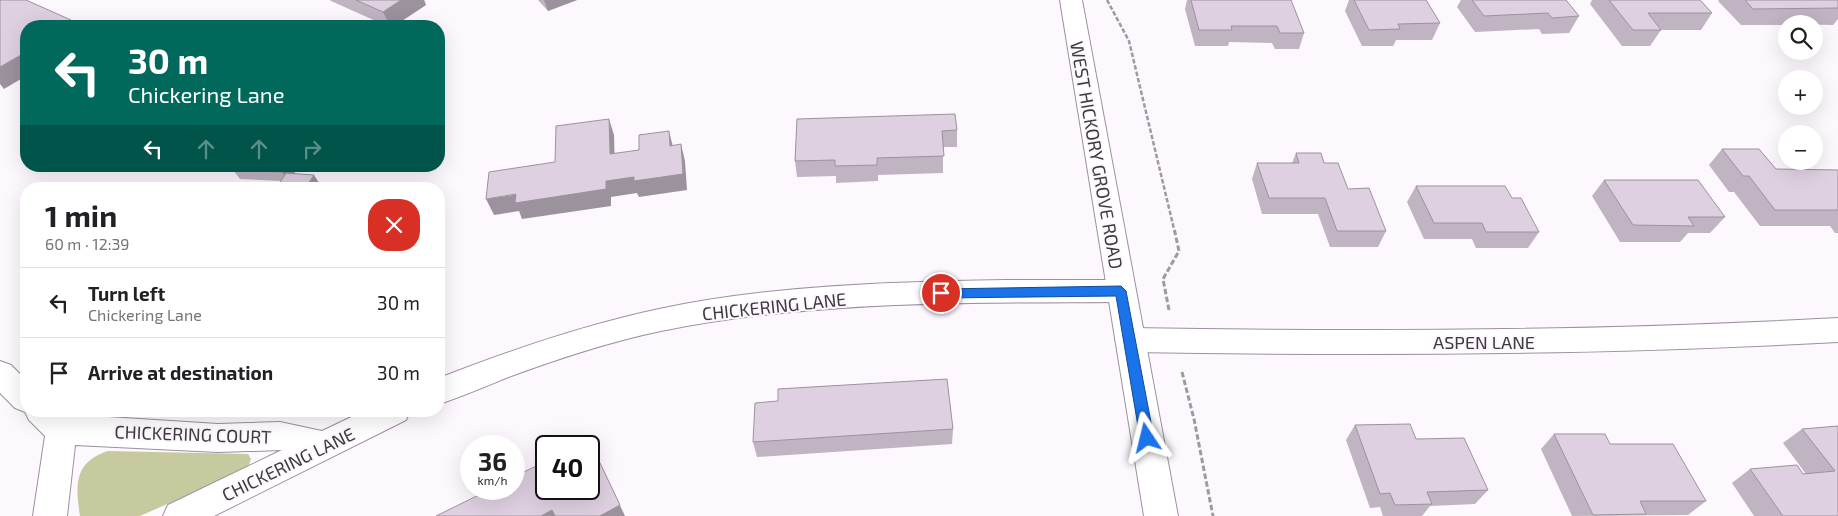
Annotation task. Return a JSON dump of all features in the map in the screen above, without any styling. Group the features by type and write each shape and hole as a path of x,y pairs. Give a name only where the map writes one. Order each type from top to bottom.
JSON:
{"street":[{"name":"WEST HICKORY GROVE ROAD","path":"1071,0 1160,516"},
{"name":"CHICKERING LANE","path":"445,389 530,356 607,332 664,319 732,308 890,295 1121,291"},
{"name":"ASPEN LANE","path":"1130,340 1648,340 1838,330"},
{"path":"0,374 20,393"},
{"name":"CHICKERING LANE","path":"180,516 384,417"},
{"name":"CHICKERING COURT","path":"50,516 50,421 108,431 218,438 280,436 324,446"}],"path":[{"path":"1108,0 1129,41 1179,251 1176,262 1165,272 1163,280 1168,304"},
{"path":"1185,384 1194,419 1213,516"}],"green space":[{"path":"108,451 248,454 251,459 249,465 231,476 140,516 80,516 77,494 79,476 89,461"}],"building":[{"path":"0,0 26,0 71,20 20,20 20,55 0,67"},
{"path":"356,0 401,0 383,12"},
{"path":"1191,0 1291,0 1304,33 1280,33 1277,26 1231,26 1232,30 1199,30"},
{"path":"1354,0 1426,0 1440,23 1398,24 1400,29 1369,30"},
{"path":"1472,0 1566,0 1579,16 1552,18 1548,13 1484,16"},
{"path":"1609,0 1700,0 1712,13 1648,13 1661,30 1633,30"},
{"path":"1745,0 1838,0 1838,8 1753,9"},
{"path":"955,114 957,130 942,131 944,156 877,158 877,165 835,166 835,160 795,161 797,119"},
{"path":"609,119 610,154 639,150 639,135 669,131 670,146 681,144 683,174 634,181 634,177 606,181 606,189 515,203 516,194 486,199 489,172 555,162 556,126"},
{"path":"1722,149 1759,149 1778,170 1838,170 1838,210 1775,210 1749,176 1743,176"},
{"path":"1296,153 1321,153 1324,163 1338,163 1348,189 1369,188 1386,231 1337,231 1325,198 1269,198 1257,163 1299,163"},
{"path":"286,173 314,175 309,182 280,182"},
{"path":"1604,180 1698,180 1725,217 1688,217 1694,226 1633,225"},
{"path":"1416,186 1505,186 1512,198 1521,198 1539,232 1486,232 1482,223 1434,223"},
{"path":"947,379 953,429 753,442 755,403 778,401 778,389"},
{"path":"1410,424 1416,439 1464,438 1488,490 1427,492 1432,504 1395,505 1390,493 1380,494 1355,425"},
{"path":"1838,426 1838,516 1783,516 1750,469 1797,465 1803,474 1835,471 1802,429"},
{"path":"1554,434 1605,434 1610,444 1673,444 1706,501 1640,501 1646,514 1593,515"},
{"path":"600,463 620,505 600,516 555,516 552,510 541,516 436,516 469,500 525,500 525,472 535,466 535,500 600,500"}],"route":[{"path":"941,293 1121,291 1147,438"}]}
